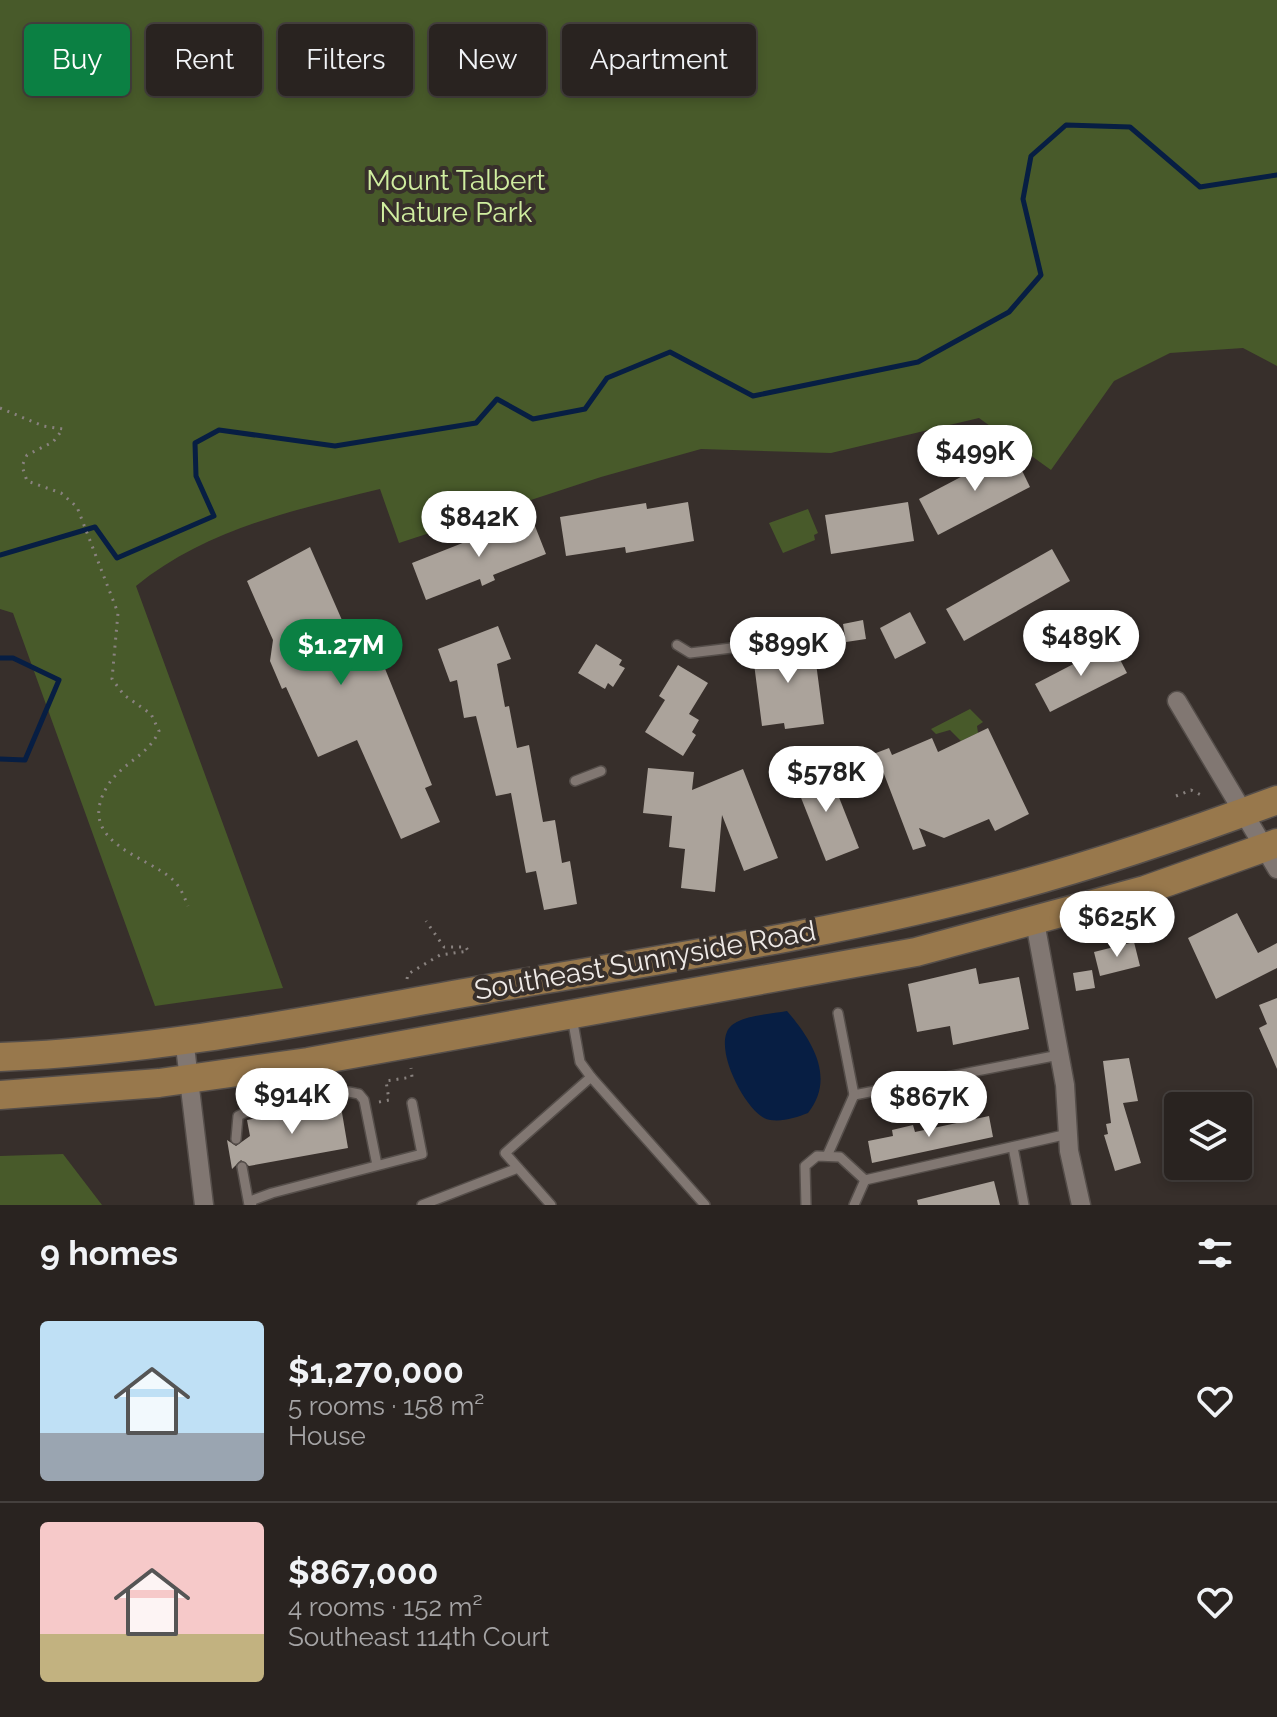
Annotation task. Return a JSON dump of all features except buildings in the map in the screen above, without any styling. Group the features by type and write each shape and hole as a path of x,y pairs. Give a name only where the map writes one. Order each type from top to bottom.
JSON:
{"main road":[{"name":"Southeast Sunnyside Road","path":"4,1057 184,1038 411,1002 891,916 1084,866 1277,800"},
{"name":"Southeast Sunnyside Road","path":"4,1095 189,1078 407,1045 916,952 1035,922 1273,853"}],"street":[{"path":"1177,701 1243,812 1273,853"},
{"path":"1035,922 1081,1205"},
{"path":"184,1038 204,1205"}],"lane":[{"path":"677,645 690,653 740,647"},
{"path":"575,781 601,771"},
{"path":"828,1154 854,1095 838,1013"},
{"path":"572,1015 580,1062 705,1205"},
{"path":"854,1095 1059,1055"},
{"path":"551,1205 505,1153 591,1077"},
{"path":"236,1139 238,1116 248,1111 349,1092 359,1094 365,1104 377,1165"},
{"path":"250,1205 253,1200 272,1193 422,1154 412,1103"},
{"path":"865,1180 1068,1134"},
{"path":"1013,1147 1024,1205"},
{"path":"806,1205 805,1166 817,1156 828,1154 840,1157 865,1180"},
{"path":"242,1167 250,1205"},
{"path":"422,1205 518,1168"},
{"path":"854,1205 865,1180"}],"path":[{"path":"0,408 43,426 63,429 53,442 27,455 22,466 27,481 61,493 77,507 118,613 112,679 124,695 151,714 159,731 153,744 109,785 101,814 114,843 125,853 171,878 188,906"},
{"path":"1176,796 1191,790 1203,796"},
{"path":"411,1002 408,974 440,955 468,951 466,947 444,947 426,921"},
{"path":"365,1104 389,1100 386,1081 412,1077 407,1045"}],"green space":[{"name":"Mount Talbert Nature Park","path":"0,0 1277,0 1277,366 1243,348 1170,353 1114,381 1051,470 979,418 831,453 701,449 601,477 399,543 380,489 283,514 221,536 163,566 136,586 283,988 155,1006 13,613 0,609"},
{"path":"808,509 818,533 814,535 815,540 783,553 769,523"},
{"path":"970,709 983,722 977,726 978,733 961,741 950,730 936,734 931,729"},
{"path":"63,1154 102,1205 0,1205 0,1156"}],"water":[{"path":"787,1011 812,1047 820,1073 820,1086 808,1113 786,1120 769,1120 756,1112 739,1089 727,1060 726,1034 732,1025 744,1019"}],"waterway":[{"path":"0,555 95,527 117,558 214,516 196,476 195,443 219,430 335,446 476,423 497,399 533,419 585,409 607,378 670,352 753,396 918,362 1009,312 1041,275 1023,199 1031,156 1066,125 1130,127 1200,187 1277,175"},
{"path":"0,658 13,658 59,680 25,760 0,759"}]}
